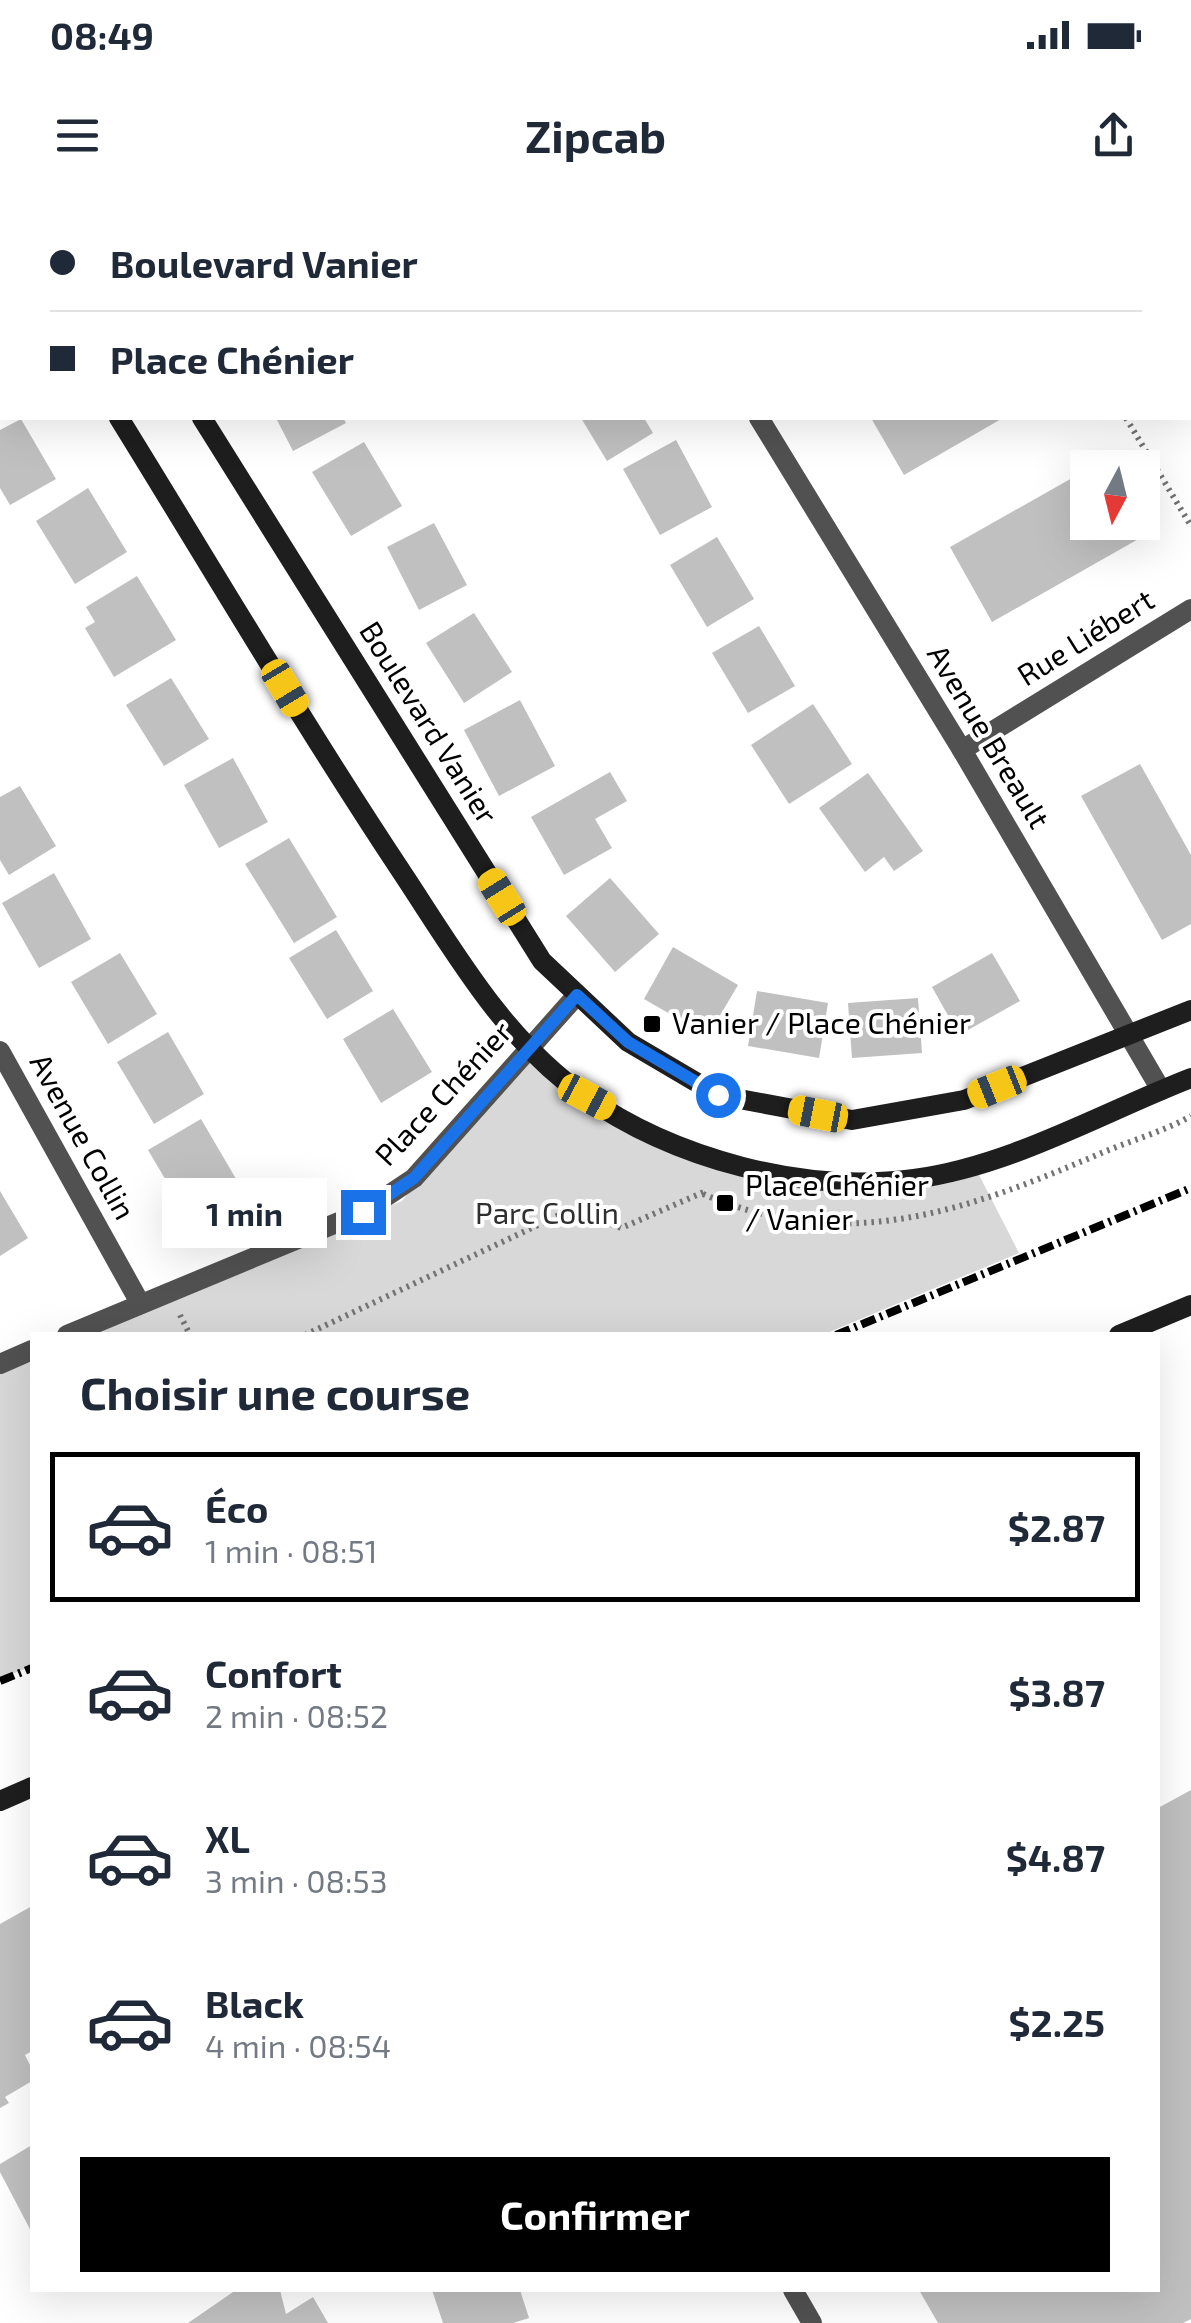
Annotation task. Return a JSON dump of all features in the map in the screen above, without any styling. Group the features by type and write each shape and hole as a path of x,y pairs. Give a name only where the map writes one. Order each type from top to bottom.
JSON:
{"street":[{"path":"120,420 348,790 499,1018 587,1097 674,1143 739,1166 833,1180 913,1179 990,1162 1191,1078"},
{"name":"Boulevard Vanier","path":"203,420 542,961 628,1042 718,1095 852,1120 964,1100 1191,1010"},
{"name":"Avenue Breault","path":"760,420 962,750 1161,1090"},
{"name":"Rue Liébert","path":"962,750 1191,608"},
{"name":"Place Chénier","path":"73,1332 363,1212 414,1178 577,995"},
{"name":"Avenue Collin","path":"0,1052 140,1303"},
{"path":"1126,1332 1191,1305"},
{"path":"0,1364 30,1351"},
{"path":"0,1801 30,1789"},
{"path":"793,2292 812,2323"}],"path":[{"path":"1127,420 1191,526"},
{"path":"1185,1120 1191,1128"},
{"path":"311,1332 572,1209 621,1228 703,1194 739,1166"}],"green space":[{"name":"Parc Collin","path":"521,1052 674,1143 860,1187 975,1167 1019,1253 829,1332 85,1332 402,1201"},
{"path":"30,1355 30,1667 0,1679 0,1367"}],"building":[{"path":"22,420 56,479 10,505 0,488 0,430"},
{"path":"277,420 346,423 293,451"},
{"path":"582,420 645,420 653,433 607,461"},
{"path":"872,420 1000,420 904,475"},
{"path":"676,440 712,507 660,535 623,469"},
{"path":"364,442 402,506 351,536 312,472"},
{"path":"1070,479 1070,540 1137,540 992,622 950,547"},
{"path":"88,488 127,552 75,584 36,521"},
{"path":"434,523 467,585 419,610 387,547"},
{"path":"717,537 754,599 707,627 670,565"},
{"path":"137,576 176,640 114,677 85,628 95,622 86,607"},
{"path":"474,613 512,672 464,703 426,643"},
{"path":"759,626 795,686 748,713 712,653"},
{"path":"171,678 209,739 164,766 126,705"},
{"path":"520,700 555,766 499,796 464,730"},
{"path":"813,704 852,764 789,804 751,745"},
{"path":"233,758 268,822 219,848 184,785"},
{"path":"1140,764 1191,855 1191,924 1162,940 1081,796"},
{"path":"610,772 627,801 595,819 612,848 564,875 531,817"},
{"path":"868,773 923,851 894,871 884,857 865,872 819,808"},
{"path":"20,786 56,846 9,875 0,860 0,797"},
{"path":"289,838 337,917 294,943 245,864"},
{"path":"54,873 91,939 39,968 2,903"},
{"path":"610,878 659,934 615,972 566,916"},
{"path":"336,930 373,991 327,1019 289,958"},
{"path":"673,947 738,985 708,1036 644,999"},
{"path":"120,953 157,1014 108,1044 71,982"},
{"path":"992,953 1020,1001 959,1035 932,987"},
{"path":"757,991 828,1003 819,1058 748,1046"},
{"path":"918,998 922,1053 852,1058 848,1003"},
{"path":"393,1009 432,1072 381,1103 343,1039"},
{"path":"168,1032 204,1094 154,1124 117,1062"},
{"path":"201,1119 239,1184 187,1216 148,1150"},
{"path":"0,1191 28,1238 0,1256"},
{"path":"1191,1790 1191,2319 1183,2323 938,2323 920,2292 1160,2292 1160,1807"},
{"path":"30,1907 30,2052 25,2055 30,2065 30,2082 5,2097 9,2103 0,2108 0,1924"},
{"path":"30,2146 30,2229 0,2172 0,2164"},
{"path":"233,2292 280,2292 286,2314 313,2297 328,2323 188,2323"},
{"path":"433,2292 521,2292 529,2318 513,2323 443,2323"}],"railway":[{"path":"843,1332 1191,1188"},
{"path":"0,1681 30,1669"}],"place":[{"name":"Vanier / Place Chénier","path":"652,1024"},
{"name":"Place Chénier / Vanier","path":"725,1203"}],"route":[{"path":"363,1212 414,1178 577,995 628,1042 718,1095"}]}
